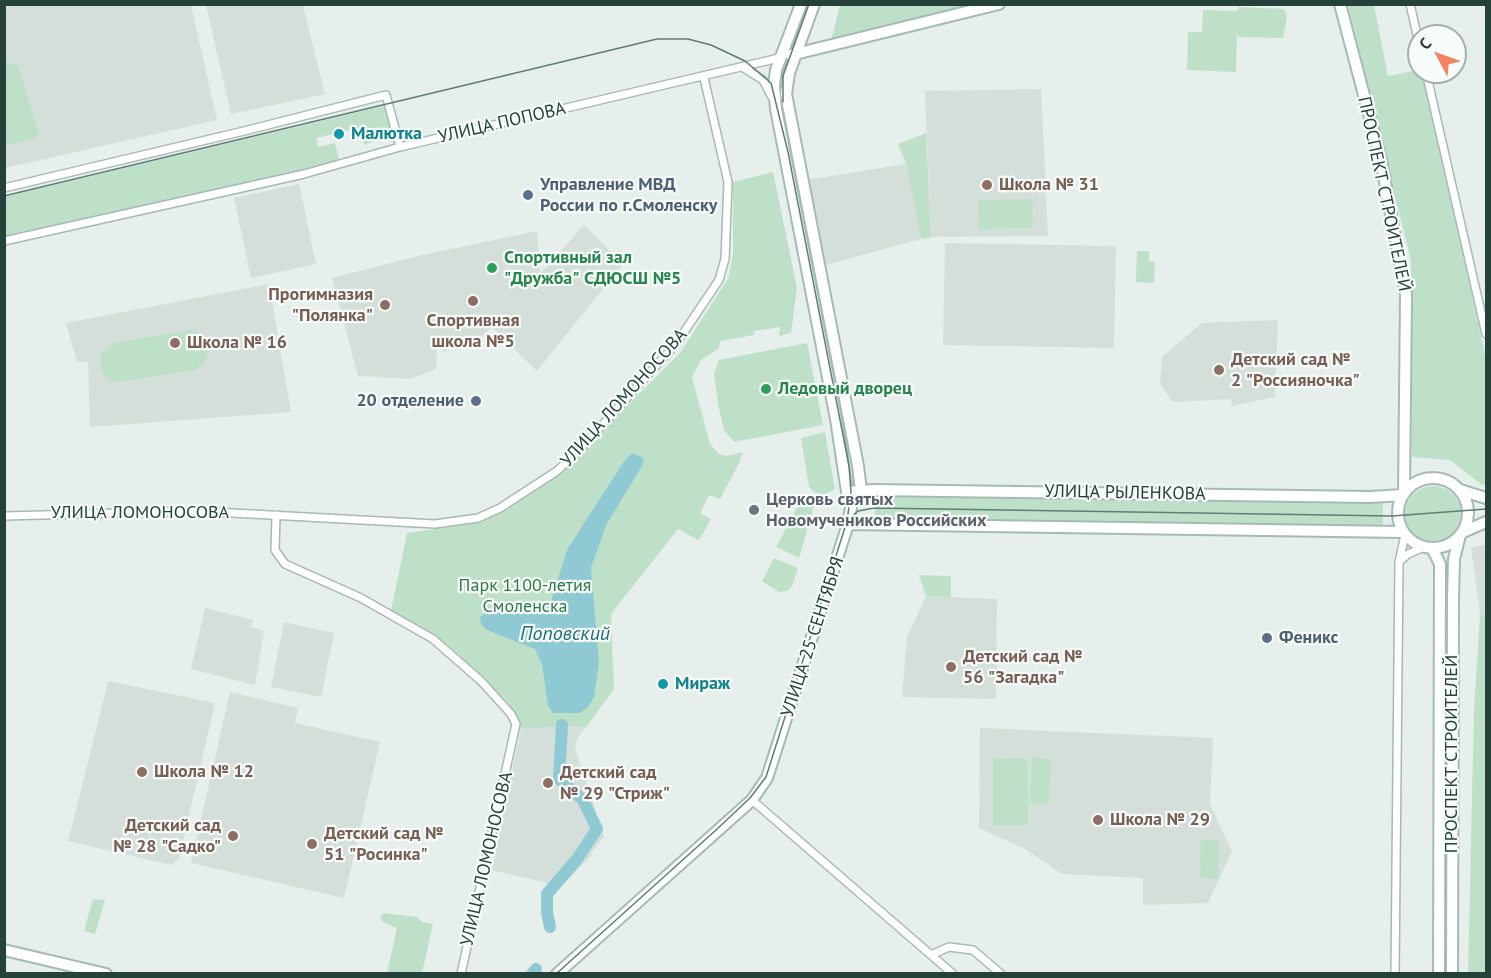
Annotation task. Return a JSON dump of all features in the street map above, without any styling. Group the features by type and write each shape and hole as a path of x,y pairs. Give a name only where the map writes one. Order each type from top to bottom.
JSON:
{"main road":[{"name":"УЛИЦА 25 СЕНТЯБРЯ","path":"557,974 752,800 767,778 848,524 849,497 836,419 776,109 774,86 779,58 801,4"},
{"path":"814,4 787,80 787,103 861,491"},
{"name":"УЛИЦА ПОПОВА","path":"779,58 999,4"},
{"name":"ПРОСПЕКТ СТРОИТЕЛЕЙ","path":"1341,4 1381,160 1406,295 1403,495"},
{"path":"1405,460 1416,476 1424,479 1444,480 1460,490 1486,498"},
{"path":"1424,479 1416,482 1403,495 1398,515 1404,534 1428,548 1442,547 1461,534 1486,522"},
{"path":"1460,490 1468,510 1461,534"},
{"name":"УЛИЦА РЫЛЕНКОВА","path":"849,497 861,491 1403,495"},
{"name":"УЛИЦА РЫЛЕНКОВА","path":"848,524 1404,534"},
{"name":"ПРОСПЕКТ СТРОИТЕЛЕЙ","path":"1452,974 1453,588 1454,559 1461,534"},
{"name":"ПРОСПЕКТ СТРОИТЕЛЕЙ","path":"1428,548 1440,564 1438,974"},
{"path":"4,950 106,974"}],"street":[{"path":"1410,4 1415,24"},
{"name":"УЛИЦА ПОПОВА","path":"4,241 304,174 400,147 704,78 779,58"},
{"path":"744,68 763,80 772,95 776,109"},
{"name":"УЛИЦА ЛОМОНОСОВА","path":"4,516 175,511 435,524 478,519 500,508 557,471 583,446 676,344 719,280 725,259 728,182 704,78"},
{"path":"1429,84 1486,334"},
{"path":"4,188 244,132 386,95 400,147"},
{"name":"УЛИЦА ЛОМОНОСОВА","path":"276,515 275,550 285,564 361,598 433,639 481,681 511,714 516,724 461,974"},
{"path":"1395,974 1399,562 1404,534"},
{"path":"1399,562 1408,554 1428,548"},
{"path":"752,800 952,974"},
{"path":"931,955 949,947 973,950 1001,974"}],"shaded area":[{"path":"4,5 191,5 217,120 5,168"},
{"path":"206,5 303,5 325,94 231,114"},
{"name":"Школа № 31","path":"1041,89 1048,236 931,237 925,91"},
{"path":"906,164 921,239 822,266 806,180"},
{"path":"299,184 316,264 251,278 234,198"},
{"path":"584,225 623,264 537,371 492,327 480,338 443,352 438,334 436,369 411,379 358,376 332,278 418,256 537,231 540,274"},
{"path":"945,243 1116,246 1114,348 943,345"},
{"name":"Школа № 16","path":"269,284 291,412 90,427 88,362 77,362 66,323"},
{"name":"Детский сад № 2 \"Россияночка\"","path":"1278,320 1275,397 1232,406 1231,399 1173,402 1160,384 1162,357 1202,323"},
{"path":"1486,544 1486,614 1480,615 1471,548"},
{"name":"Детский сад № 56 \"Загадка\"","path":"926,596 997,599 996,699 902,697 907,637"},
{"path":"205,608 253,620 251,627 264,631 255,685 191,669"},
{"path":"284,622 334,633 321,697 271,687"},
{"name":"Школа № 12","path":"108,681 215,703 179,859 171,865 68,841"},
{"path":"230,692 298,708 295,723 380,742 344,898 191,863"},
{"name":"Детский сад № 29 \"Стриж\"","path":"587,726 578,737 575,748 604,837 591,853 592,855 559,889 551,884 492,870 521,728"},
{"name":"Школа № 29","path":"980,728 1213,738 1210,804 1232,851 1208,903 1143,905 1143,878 1062,874 1025,849 979,828"}],"green space":[{"path":"840,5 971,5 831,41"},
{"path":"1348,5 1374,5 1388,76 1407,72 1407,84 1426,84 1486,359 1486,484 1482,485 1450,460 1412,457 1411,261"},
{"path":"1238,7 1284,9 1287,16 1283,38 1238,37 1237,32 1236,72 1187,70 1188,32 1202,32 1203,10 1238,11"},
{"path":"5,61 18,66 39,133 35,139 5,145"},
{"path":"388,105 399,146 382,137 365,145 354,129 316,138 318,147 335,143 340,163 5,240 4,197"},
{"path":"926,133 931,237 921,239 906,164 898,144"},
{"name":"Парк 1100-летия Смоленска","path":"773,172 797,288 791,333 779,336 780,327 754,331 754,335 720,341 719,348 701,360 692,377 710,444 719,454 727,456 743,452 739,463 720,499 709,495 700,513 711,519 701,537 698,540 678,529 611,614 614,689 587,726 521,728 506,700 447,644 391,611 407,533 464,525 507,510 557,474 585,448 680,353 729,277 733,252 733,182"},
{"path":"1032,199 1033,228 979,229 978,200"},
{"path":"1137,251 1149,251 1149,261 1155,262 1154,283 1136,282"},
{"path":"196,330 203,335 209,351 203,364 195,370 117,382 109,380 101,371 101,353 114,343"},
{"name":"Ледовый дворец","path":"807,343 823,425 734,442 724,430 718,404 714,374 719,360"},
{"path":"825,432 835,489 824,495 814,492 809,487 801,438"},
{"path":"1428,486 1438,486 1453,494 1459,503 1461,514 1459,525 1453,534 1438,542 1428,542 1417,537 1410,530 1405,519 1405,509 1410,498 1417,491"},
{"path":"804,495 815,503 799,558 776,547"},
{"path":"877,495 1383,500 1383,526 874,518"},
{"path":"774,558 798,568 792,586 787,591 779,592 762,581"},
{"path":"919,575 951,576 951,597 926,596"},
{"path":"1486,614 1486,973 1468,973 1474,709 1480,615"},
{"path":"1032,757 1051,760 1049,803 1030,803"},
{"path":"993,758 1028,759 1028,825 993,825"},
{"path":"1201,840 1219,840 1218,879 1200,878"},
{"path":"93,899 105,900 95,934 84,931"},
{"path":"384,913 417,917 422,922 433,924 422,973 387,973 397,928 383,922 380,918"}],"water":[{"name":"Поповский","path":"632,453 644,460 642,466 606,525 591,568 599,663 594,697 588,707 580,713 553,713 548,706 542,665 535,649 487,630 481,624 480,617 492,610 544,608 550,605 567,550 623,463"}],"waterway":[{"path":"550,927 547,894 577,859 597,829 583,800 559,779 562,725"},
{"path":"532,974 536,969"}],"tram line":[{"path":"783,102 783,76 809,4"},
{"path":"4,196 657,39 688,39 711,45 745,61 771,83 788,152 849,466 851,492 847,521 766,777 750,798 716,830 556,974"},
{"path":"847,521 858,511 874,508 1392,516 1486,509"}],"place":[{"name":"Малютка","path":"339,134"},
{"name":"Школа № 31","path":"987,185"},
{"name":"Управление МВД России по г.Смоленску","path":"528,195"},
{"name":"Спортивный зал \"Дружба\" СДЮСШ №5","path":"492,268"},
{"name":"Спортивная школа №5","path":"473,301"},
{"name":"Прогимназия \"Полянка\"","path":"385,305"},
{"name":"Школа № 16","path":"175,343"},
{"name":"Детский сад № 2 \"Россияночка\"","path":"1219,370"},
{"name":"Ледовый дворец","path":"766,389"},
{"name":"20 отделение","path":"476,401"},
{"name":"Церковь святых Новомучеников Российских","path":"754,510"},
{"name":"Феникс","path":"1267,638"},
{"name":"Детский сад № 56 \"Загадка\"","path":"951,667"},
{"name":"Мираж","path":"663,684"},
{"name":"Школа № 12","path":"142,772"},
{"name":"Детский сад № 29 \"Стриж\"","path":"548,783"},
{"name":"Школа № 29","path":"1098,820"},
{"name":"Детский сад № 28 \"Садко\"","path":"233,836"},
{"name":"Детский сад № 51 \"Росинка\"","path":"312,844"}]}
